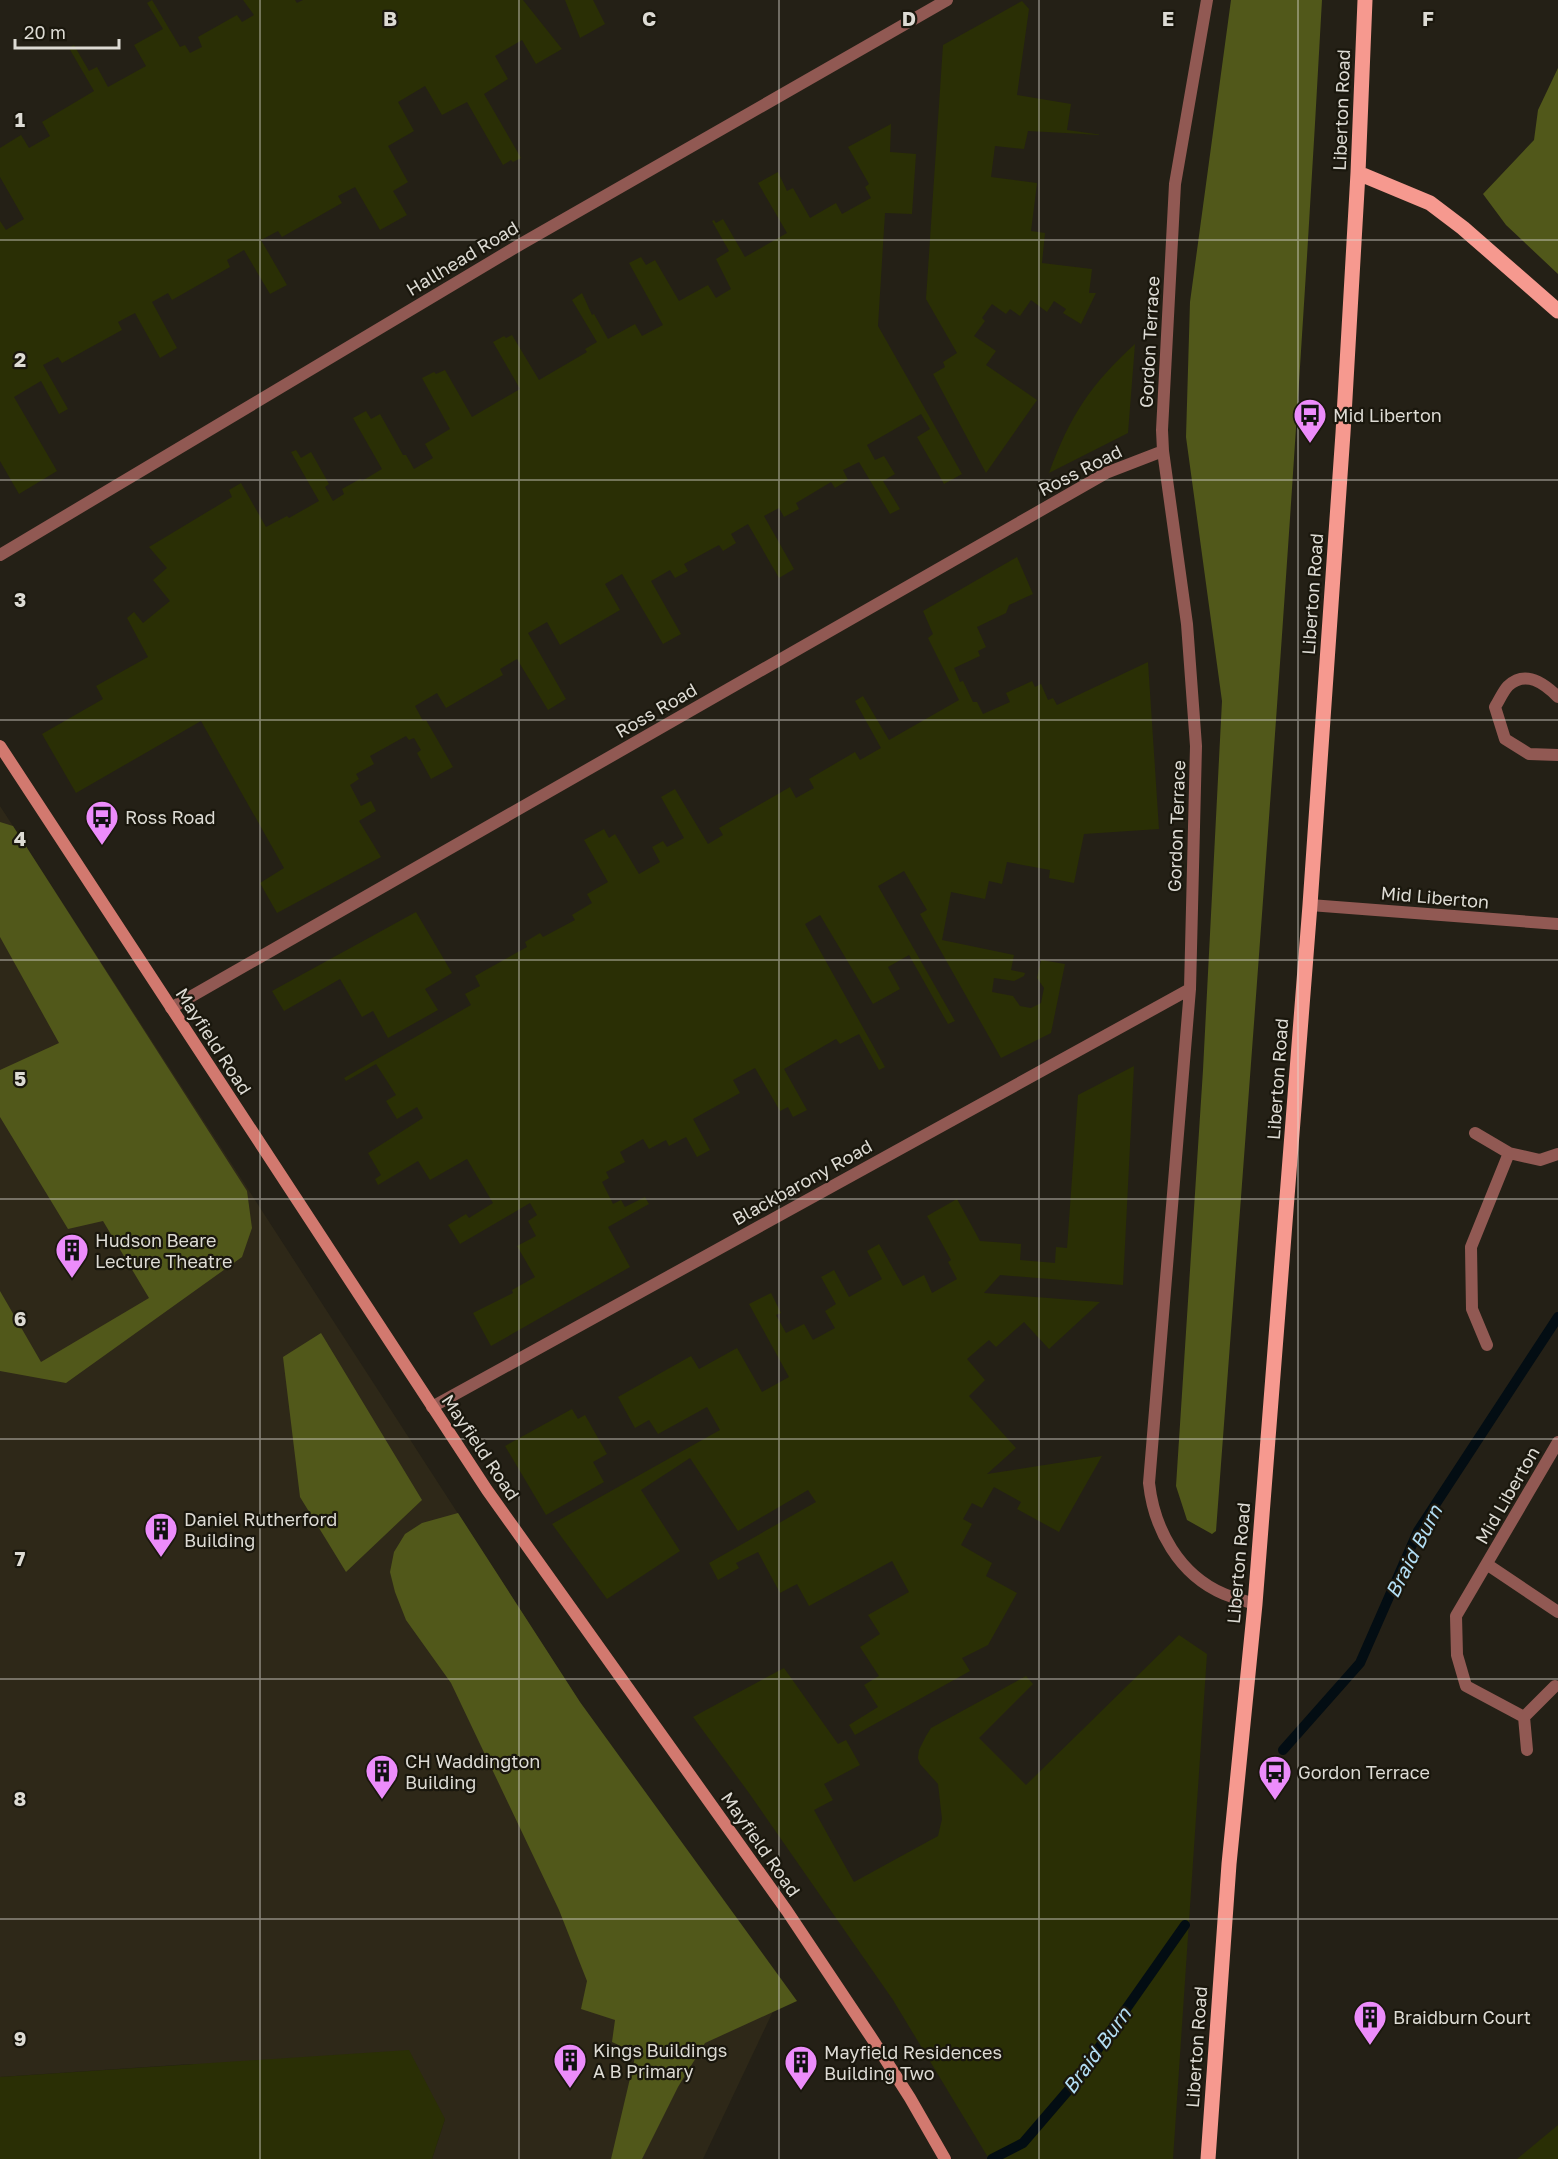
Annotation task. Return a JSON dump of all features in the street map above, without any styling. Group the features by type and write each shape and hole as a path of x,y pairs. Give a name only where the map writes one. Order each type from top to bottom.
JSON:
{"main road":[{"name":"Liberton Road","path":"1208,2159 1229,1864 1255,1604 1310,905 1342,443 1358,173 1365,0"},
{"path":"1358,173 1430,203 1463,228 1558,312"}],"street":[{"name":"Hallhead Road","path":"0,555 521,244 947,0"},
{"name":"Gordon Terrace","path":"1207,0 1175,184 1164,397 1163,451 1187,624 1196,746 1190,988 1149,1483 1153,1509 1159,1527 1182,1562 1205,1583 1223,1593 1255,1604"},
{"name":"Ross Road","path":"171,1008 1106,473 1163,451"},
{"path":"1558,697 1542,681 1522,679 1508,686 1495,707 1505,738 1529,754 1558,755"},
{"name":"Mayfield Road","path":"0,746 487,1490 793,1921 873,2040 945,2159"},
{"name":"Mid Liberton","path":"1310,905 1558,924"},
{"name":"Blackbarony Road","path":"432,1407 1190,988"},
{"path":"1475,1133 1509,1153 1540,1160 1558,1154"},
{"path":"1487,1345 1472,1309 1471,1247 1509,1153"},
{"name":"Mid Liberton","path":"1524,1717 1466,1686 1457,1655 1456,1616 1488,1565 1558,1442"},
{"name":"Mid Liberton","path":"1488,1565 1558,1612"},
{"path":"1527,1750 1524,1717 1555,1686"}],"shaded area":[{"path":"0,806 776,2005 703,2159 432,2159 445,2119 191,2064 0,2077"}],"green space":[{"path":"152,0 180,47 185,45 190,53 202,47 198,37 237,15 242,22 254,15 243,0 295,0 297,3 303,0 523,0 562,49 536,64 522,40 495,56 508,79 484,94 521,158 503,165 467,102 442,115 425,86 398,102 414,131 388,146 408,182 393,191 407,215 380,230 355,187 338,196 342,203 282,237 278,231 261,240 287,285 270,294 244,250 227,260 230,267 172,300 168,293 152,302 177,348 160,358 135,313 118,322 122,330 62,363 58,357 43,365 68,409 59,414 41,381 14,397 57,471 19,494 0,461 0,221 6,230 24,219 0,177 0,148 21,135 29,148 50,136 42,122 94,91 69,48 74,45 89,71 97,67 108,87 146,66 134,45 163,29 147,3"},
{"path":"565,0 593,0 605,24 580,38"},
{"path":"1231,0 1322,0 1273,766 1216,1531 1212,1534 1187,1520 1176,1486 1203,1070 1222,701 1186,437 1190,302"},
{"path":"1022,1 1029,9 1017,95 1071,104 1067,130 1103,135 1028,131 1024,149 995,146 991,177 1037,183 1031,231 1045,233 1042,263 1092,269 1089,293 1096,293 1081,324 1063,313 1066,309 1054,301 1047,312 1031,300 1020,316 1010,309 1006,314 992,304 982,318 985,321 974,336 996,351 986,365 1037,400 986,473 933,374 945,367 943,362 957,353 926,299 943,45"},
{"path":"1558,68 1558,274 1506,225 1483,194 1534,140 1538,110"},
{"path":"891,124 890,152 916,154 912,214 885,213 878,326 962,474 944,484 917,437 930,429 921,414 867,445 875,460 884,456 895,474 883,481 900,509 890,514 859,462 843,470 848,480 835,488 831,482 796,503 799,509 784,517 779,508 764,516 794,569 779,578 748,524 731,534 736,543 723,551 719,545 684,564 688,571 675,578 670,570 651,581 681,634 663,644 622,574 605,584 620,610 560,645 547,622 528,633 566,699 548,710 517,659 500,669 503,675 446,708 437,693 415,706 423,721 426,720 453,767 431,779 417,753 421,750 414,738 409,740 406,736 370,756 374,764 356,774 359,779 350,785 361,806 371,801 376,811 359,821 381,857 277,913 260,883 284,868 201,721 76,793 42,734 103,699 96,686 148,657 127,618 134,612 143,623 170,601 153,580 167,568 149,547 232,497 229,490 241,483 266,527 287,516 289,518 319,501 291,452 296,450 301,458 311,452 329,484 325,487 333,501 344,494 342,489 382,469 353,418 366,411 371,419 380,414 403,455 406,455 414,469 433,458 425,444 450,429 422,378 445,370 472,417 520,389 493,342 504,336 506,338 512,335 539,380 587,352 585,349 597,342 572,300 582,293 592,315 594,314 608,339 635,324 642,336 663,325 629,263 641,257 646,265 655,260 679,301 708,285 716,298 731,289 716,259 729,251 712,221 716,223 723,219 745,257 787,233 758,183 778,172 787,191 793,188 810,218 836,203 842,214 871,198 865,187 869,184 848,147"},
{"path":"1135,344 1128,433 1049,473 1065,435 1083,402 1106,373"},
{"path":"1017,557 1033,594 1009,605 1006,613 977,627 986,647 978,651 980,656 954,668 960,682 963,681 973,702 977,702 983,714 1010,702 1006,693 1032,681 1035,687 1041,684 1048,700 1053,698 1057,705 1148,662 1159,829 1084,834 1074,883 1049,878 1050,870 1007,862 1002,884 989,881 985,899 951,892 942,940 1014,955 1011,970 1025,973 1024,976 1014,981 994,978 992,992 1013,996 1020,1006 1031,1008 1041,1003 1044,988 1037,978 1041,960 1065,964 1051,1033 1001,1058 920,914 927,910 904,871 878,886 955,1021 948,1024 909,955 888,967 900,989 873,1004 820,915 805,924 885,1067 879,1070 859,1034 840,1044 836,1039 784,1069 807,1110 793,1117 788,1107 780,1111 755,1068 733,1080 740,1093 693,1119 710,1150 697,1157 686,1137 669,1146 666,1140 649,1149 643,1139 620,1152 625,1162 606,1172 609,1178 602,1182 613,1204 621,1200 625,1207 645,1197 649,1204 608,1227 630,1267 491,1346 473,1313 513,1293 512,1290 535,1277 517,1246 536,1236 528,1221 537,1215 530,1203 460,1244 448,1225 466,1214 469,1218 493,1203 467,1159 430,1180 418,1161 378,1185 375,1179 381,1175 368,1153 423,1118 417,1107 397,1119 386,1101 396,1095 376,1064 346,1081 344,1078 471,1005 465,994 480,986 475,976 527,947 525,942 540,933 543,937 575,920 572,915 592,903 587,894 608,882 584,840 604,829 609,838 615,834 639,874 660,862 652,847 663,841 667,847 684,838 661,797 675,789 708,844 723,835 719,828 790,787 796,798 814,788 809,779 855,752 860,760 881,748 855,701 863,696 889,740 959,700 928,638 933,634 923,611"},
{"path":"0,822 13,826 247,1191 252,1228 242,1257 66,1383 0,1371 0,1291 41,1362 149,1298 103,1221 68,1229 0,1117 0,1070 59,1043 0,937"},
{"path":"416,912 452,973 425,989 438,1010 388,1038 373,1011 362,1017 340,979 284,1011 272,991"},
{"path":"1134,1066 1123,1285 1000,1275 984,1293 1100,1302 1049,1349 1024,1322 996,1347 989,1340 967,1359 985,1380 969,1396 1016,1448 987,1474 1102,1456 1059,1532 1017,1509 1021,1502 994,1487 982,1508 972,1503 963,1519 972,1524 961,1545 992,1563 986,1576 1017,1593 988,1645 962,1658 970,1671 855,1735 849,1725 878,1707 864,1685 879,1676 860,1647 880,1634 868,1615 909,1592 892,1561 809,1606 797,1584 780,1593 758,1552 736,1563 739,1568 718,1580 709,1563 816,1502 808,1490 738,1531 690,1458 641,1490 680,1551 607,1599 552,1524 720,1430 707,1407 658,1434 649,1420 635,1428 618,1397 691,1356 699,1369 737,1348 762,1392 789,1377 749,1304 771,1293 781,1313 776,1315 786,1333 804,1324 813,1340 835,1328 825,1311 836,1304 821,1277 834,1270 849,1297 882,1279 867,1251 879,1244 903,1286 924,1275 932,1293 957,1279 948,1262 951,1260 927,1216 957,1199 980,1241 1021,1244 1020,1260 1055,1263 1056,1247 1067,1248 1078,1095"},
{"path":"321,1333 422,1500 346,1572 300,1497 283,1357"},
{"path":"572,1409 578,1419 585,1415 607,1454 593,1462 604,1482 546,1515 505,1446"},
{"path":"458,1513 580,1702 797,2001 705,2043 678,2087 642,2159 611,2159 636,2053 612,2042 615,2020 581,2009 587,1981 559,1910 451,1683 406,1620 395,1592 390,1572 394,1552 405,1534 422,1523"},
{"path":"1179,1635 1207,1654 1173,2159 989,2159 893,2000 749,1793 693,1717 784,1668 838,1744 846,1740 860,1765 824,1784 833,1800 814,1810 854,1882 938,1836 942,1819 938,1784 920,1764 918,1758 919,1750 931,1728 1026,1676 1033,1684 979,1738 1026,1785"},
{"path":"409,2050 445,2119 432,2159 0,2159 0,2077"},
{"path":"1558,2125 1558,2159 1517,2159"}],"waterway":[{"name":"Braid Burn","path":"1283,1750 1360,1663 1418,1531 1558,1317"},
{"name":"Braid Burn","path":"992,2159 1023,2143 1072,2086 1185,1925"}],"place":[{"name":"Mid Liberton","path":"1310,444"},
{"name":"Ross Road","path":"102,846"},
{"name":"Hudson Beare Lecture Theatre","path":"72,1279"},
{"name":"Daniel Rutherford Building","path":"161,1558"},
{"name":"CH Waddington Building","path":"382,1800"},
{"name":"Gordon Terrace","path":"1275,1801"},
{"name":"Braidburn Court","path":"1370,2046"},
{"name":"Kings Buildings A B Primary","path":"570,2089"},
{"name":"Mayfield Residences Building Two","path":"801,2091"}]}
